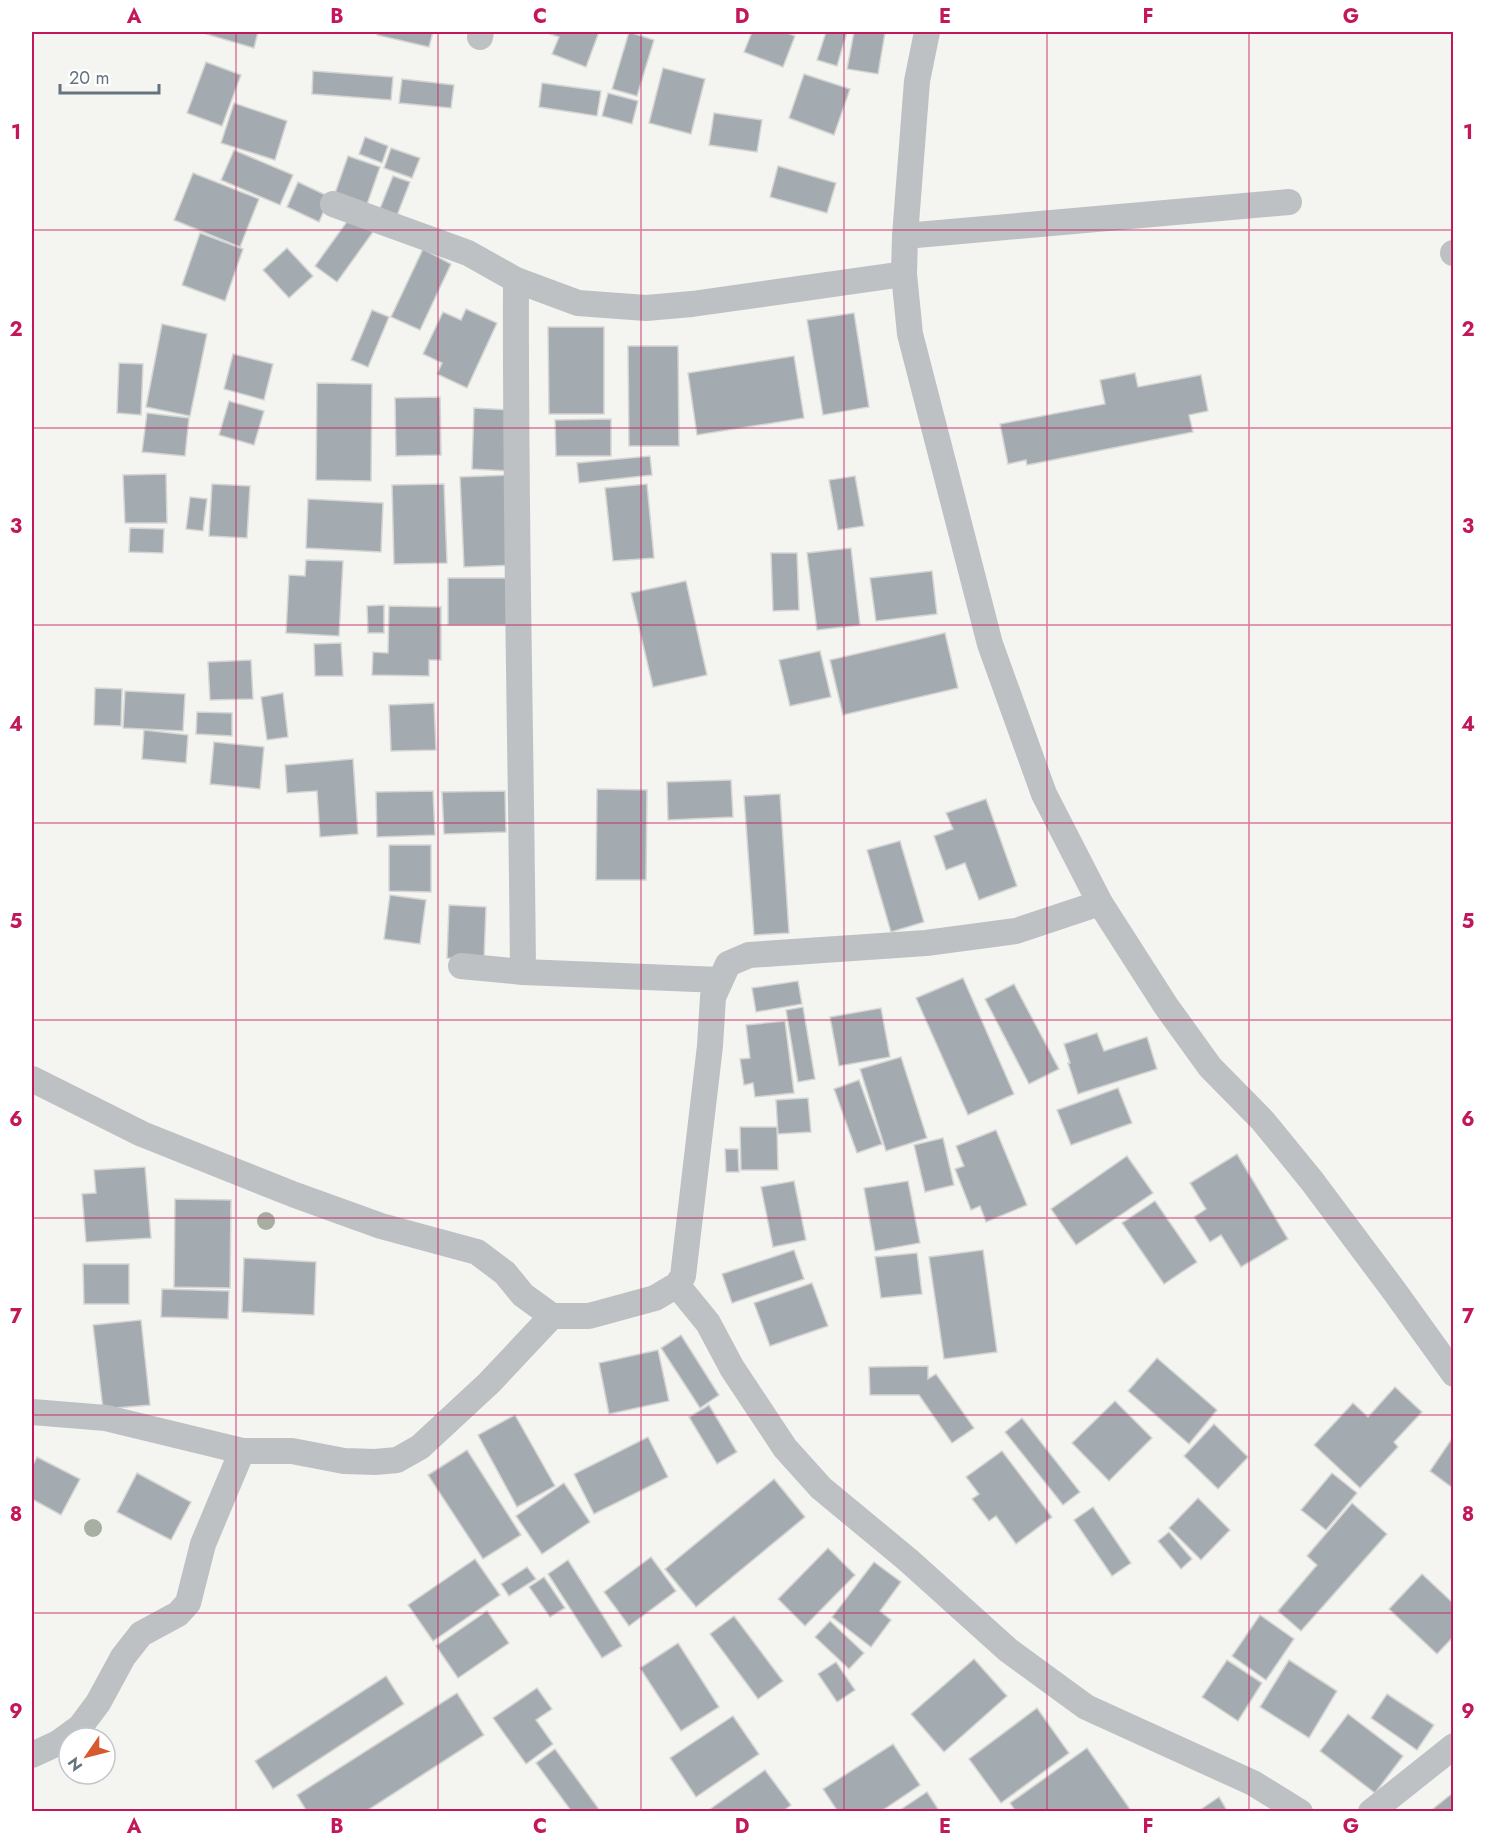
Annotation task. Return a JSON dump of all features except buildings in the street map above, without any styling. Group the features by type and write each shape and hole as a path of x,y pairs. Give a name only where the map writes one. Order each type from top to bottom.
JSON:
{"street":[{"path":"927,32 917,81 905,236 904,274 910,334 990,644 1044,794 1100,903 1166,1006 1210,1067 1263,1121 1312,1181 1454,1374"},
{"path":"905,236 1289,202"},
{"path":"333,204 468,253 516,280 578,303 646,308 692,304 904,274"},
{"path":"516,280 523,972"},
{"path":"32,1079 141,1134 295,1195 381,1226 477,1252 505,1273 523,1295 552,1316 589,1316 655,1298 677,1285 683,1276 710,1046 713,997 728,964 749,955 926,943 1016,931 1100,903"},
{"path":"461,966 523,972 720,980"},
{"path":"677,1285 708,1323 732,1368 785,1448 821,1488 908,1560 1008,1650 1086,1707 1253,1783 1300,1812"},
{"path":"32,1412 105,1418 242,1451 292,1451 344,1461 397,1460 420,1447 489,1383 552,1316"},
{"path":"32,1755 58,1743 80,1727 98,1703 123,1657 141,1634 178,1614 188,1604 203,1544 242,1451"},
{"path":"1371,1812 1454,1746"}]}
